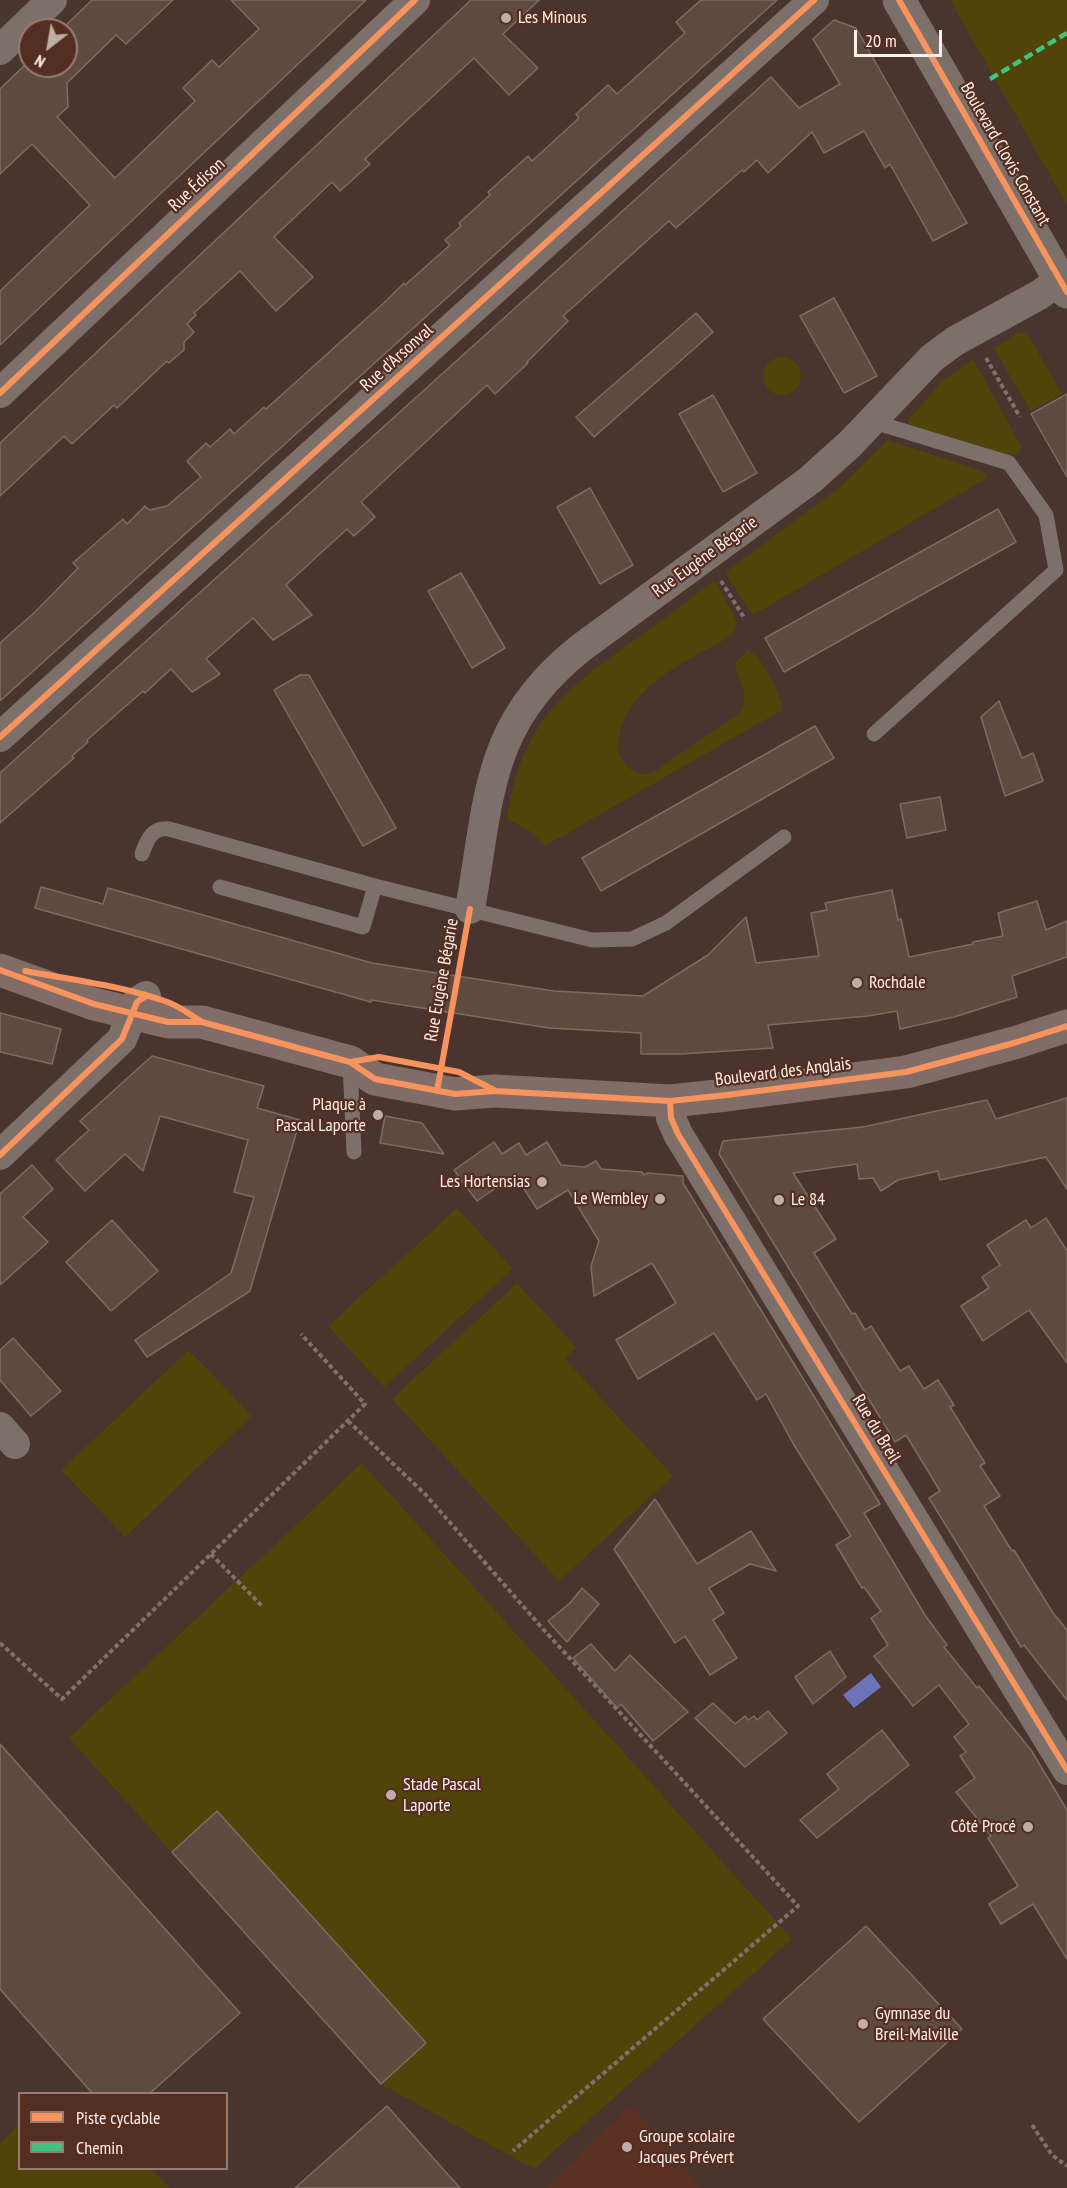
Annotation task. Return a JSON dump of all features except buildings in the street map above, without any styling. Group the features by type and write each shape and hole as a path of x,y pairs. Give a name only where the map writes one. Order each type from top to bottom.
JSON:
{"main road":[{"name":"Boulevard des Anglais","path":"0,968 94,1004 138,1005 168,1022 202,1022 351,1062 375,1079 454,1094 495,1091 670,1101 906,1072 1067,1026"}],"street":[{"path":"0,50 52,0"},
{"name":"Rue Édison","path":"0,393 415,0"},
{"name":"Rue d'Arsonval","path":"0,737 814,0"},
{"name":"Boulevard Clovis Constant","path":"899,0 1064,286"},
{"name":"Rue Eugène Bégarie","path":"470,909 484,810 494,769 515,722 537,688 582,647 810,480 871,422 917,372 955,341 1039,295 1064,286"},
{"path":"0,1155 122,1039 138,1005"},
{"name":"Rue du Breil","path":"670,1101 671,1118 678,1134 1067,1770"}],"lane":[{"path":"871,422 1009,463 1046,515 1056,570 874,734"},
{"path":"142,854 148,839 156,831 161,828 169,829 375,886 592,940 632,939 666,923 784,837"},
{"path":"220,887 363,927 375,886"},
{"path":"351,1062 354,1152"}],"path":[{"path":"984,355 1020,417"},
{"path":"717,573 745,619"},
{"path":"0,1643 62,1699 365,1404 301,1334"},
{"path":"348,1421 425,1494 543,1629 798,1906 513,2151"},
{"path":"211,1554 262,1606"},
{"path":"1032,2125 1052,2155 1067,2166"}],"shaded area":[{"path":"950,0 1067,0 1067,205"},
{"path":"1017,333 1027,333 1062,394 1031,411 994,349"},
{"path":"782,357 795,363 801,376 795,389 782,395 769,389 763,376 769,363"},
{"path":"973,359 1020,444 1021,451 1015,455 1006,455 908,424 908,420 942,381"},
{"path":"888,440 976,469 984,473 987,478 753,615 726,574 727,571 839,488"},
{"path":"712,582 717,583 737,622 734,632 659,678 644,691 623,722 619,744 621,757 636,772 652,773 740,713 745,699 735,663 748,650 759,659 770,677 782,704 782,710 545,846 530,831 507,819 523,757 535,733 550,712 589,674"},
{"path":"457,1208 513,1269 384,1387 328,1326"},
{"path":"517,1283 576,1347 565,1359 673,1476 559,1581 392,1399"},
{"path":"189,1350 252,1416 125,1537 61,1470"},
{"name":"Stade Pascal Laporte","path":"362,1463 792,1939 534,2169 381,2084 69,1738"},
{"name":"Groupe scolaire Jacques Prévert","path":"631,2105 701,2188 546,2188"},
{"path":"18,2126 18,2170 152,2170 170,2188 0,2188 0,2144"}],"water":[{"path":"871,1673 881,1687 854,1708 843,1695"}],"marked path":[{"path":"990,79 1067,33"}],"cycle path":[{"path":"0,393 415,0"},
{"path":"0,737 814,0"},
{"path":"899,0 1067,292"},
{"path":"437,1091 470,909"},
{"path":"0,970 94,1004 168,1022 202,1022 350,1062 375,1079 455,1094 495,1091 670,1101 727,1095 906,1072 1067,1026"},
{"path":"25,971 99,984 153,997 174,1005 202,1022"},
{"path":"0,1155 122,1039 137,1002 146,996"},
{"path":"350,1062 379,1057 459,1072 494,1090"},
{"path":"670,1101 671,1118 678,1134 1067,1770"}],"place":[{"name":"Les Minous","path":"506,18"},
{"name":"Rochdale","path":"857,983"},
{"name":"Plaque à Pascal Laporte","path":"378,1115"},
{"name":"Les Hortensias","path":"542,1182"},
{"name":"Le Wembley","path":"660,1199"},
{"name":"Le 84","path":"779,1200"},
{"name":"Stade Pascal Laporte","path":"391,1795"},
{"name":"Côté Procé","path":"1028,1827"},
{"name":"Gymnase du Breil-Malville","path":"863,2024"},
{"name":"Groupe scolaire Jacques Prévert","path":"627,2147"}]}
